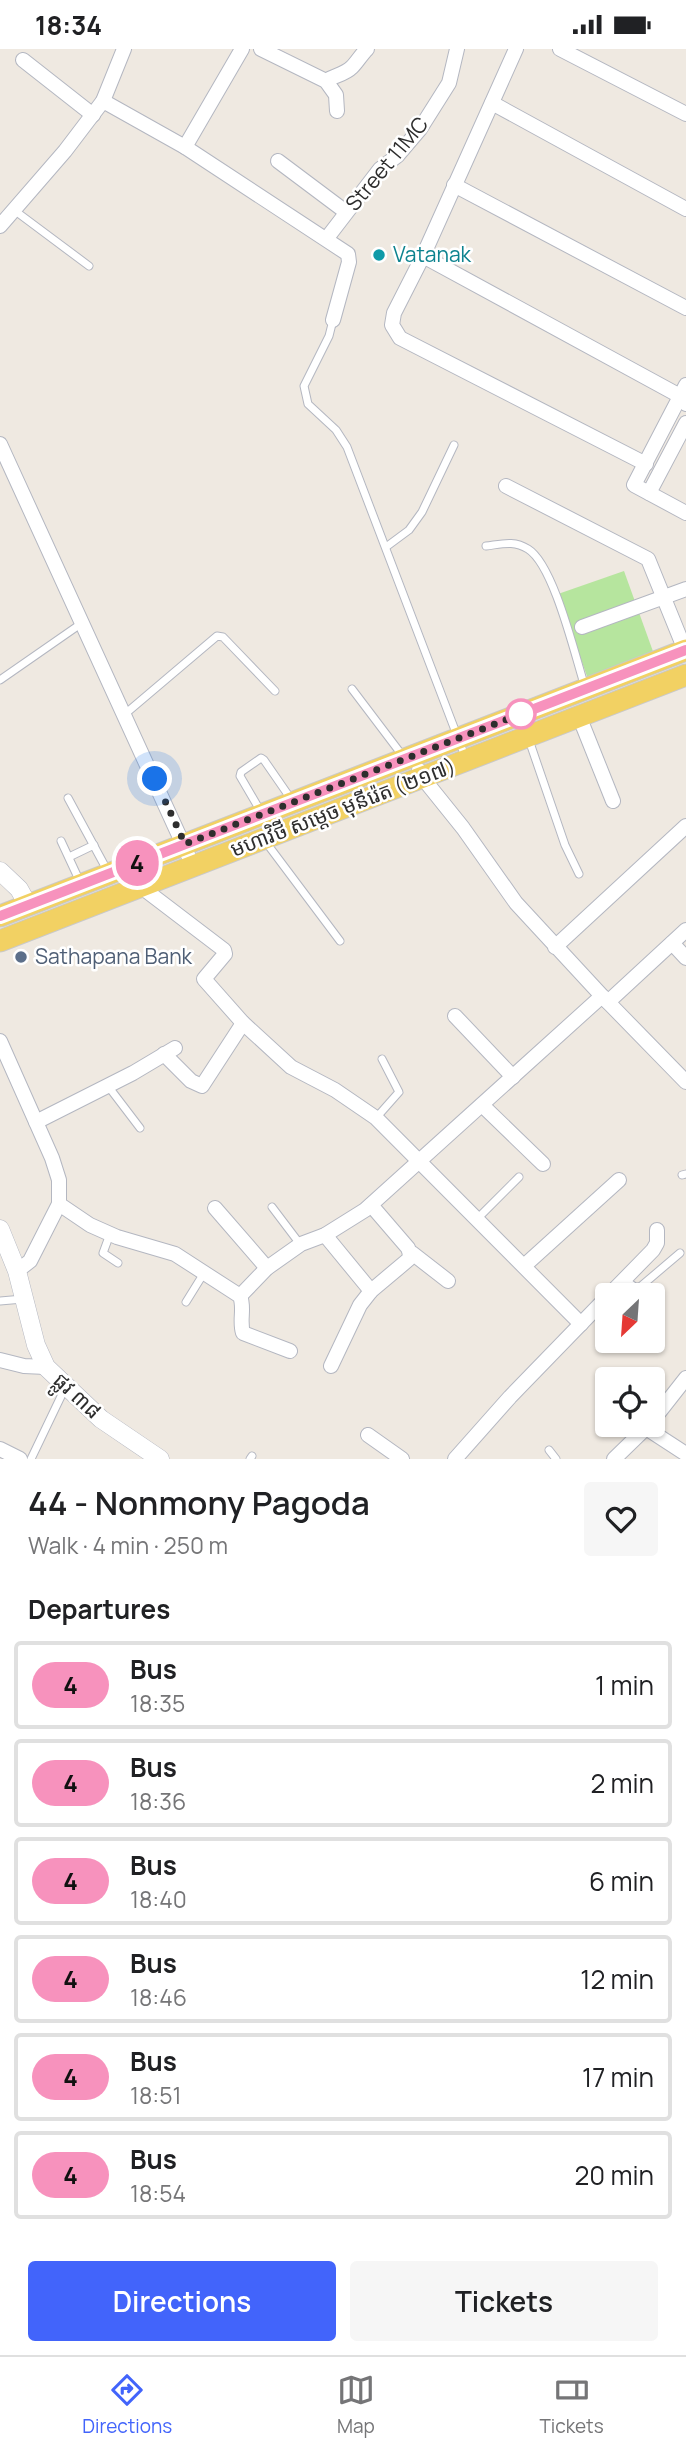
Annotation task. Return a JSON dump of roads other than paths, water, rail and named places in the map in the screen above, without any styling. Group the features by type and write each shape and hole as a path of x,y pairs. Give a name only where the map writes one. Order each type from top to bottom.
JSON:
{"main road":[{"name":"មហាវិថី សម្តេច មុនីរ៉េត (២១៧)","path":"0,916 685,650"},
{"name":"មហាវិថី សម្តេច មុនីរ៉េត (២១៧)","path":"0,941 686,675"}],"street":[{"path":"0,226 65,151 103,101 124,49"},
{"path":"185,148 242,49"},
{"path":"261,49 326,81 336,95 337,111"},
{"path":"326,81 352,67 367,49"},
{"name":"Street 11MC","path":"327,238 380,169 397,156 420,129 449,83 457,49"},
{"path":"516,49 423,256 394,313 392,325 400,338 646,464"},
{"path":"560,49 686,114"},
{"path":"23,60 93,115"},
{"path":"103,101 185,148 348,254 349,262 333,320"},
{"path":"492,103 686,209"},
{"path":"278,161 346,212"},
{"path":"454,185 686,308"},
{"path":"423,256 684,395 634,485 686,513"},
{"path":"649,493 686,423"},
{"path":"0,444 193,866"},
{"path":"506,486 648,559 685,650"},
{"path":"582,627 686,589"},
{"path":"579,716 613,801"},
{"path":"409,757 516,903 605,999 684,1077"},
{"path":"555,947 686,826"},
{"path":"0,871 19,889 28,905"},
{"path":"140,886 224,950 223,958 204,979 243,1023 291,1067 335,1090 376,1118 581,1324"},
{"path":"240,1296 267,1268 301,1244 325,1234 371,1205 513,1077 686,930"},
{"path":"672,943 686,958"},
{"path":"455,1016 513,1077"},
{"path":"36,1122 108,1086 169,1051 191,1081 202,1086 243,1023"},
{"path":"0,1041 52,1158 59,1180 59,1204 30,1261 17,1271"},
{"path":"482,1105 543,1164"},
{"path":"523,1266 619,1180"},
{"path":"59,1204 90,1225 175,1254 205,1272 240,1296 243,1303 240,1325 243,1333 290,1351"},
{"path":"331,1366 352,1319 371,1291 409,1259 408,1248 371,1205"},
{"path":"215,1208 267,1268"},
{"name":"ផ្លូវ ៣៨","path":"0,1229 17,1271 36,1345 46,1367 101,1419 160,1459"},
{"path":"621,1283 656,1245 657,1230"},
{"path":"325,1234 371,1291"},
{"path":"410,1254 448,1281"},
{"path":"455,1459 510,1397 595,1309"},
{"path":"0,1360 24,1366 46,1367"},
{"path":"665,1404 686,1378"},
{"path":"368,1435 402,1459"},
{"path":"614,1459 636,1437"},
{"path":"665,1437 686,1454"},
{"path":"0,1449 20,1459"}],"lane":[{"path":"14,210 89,266"},
{"path":"333,320 329,336 304,386 308,404 336,430 347,447 466,760"},
{"path":"386,547 409,530 422,512 454,445"},
{"path":"486,546 511,542 527,548 538,557 552,585 586,688"},
{"path":"0,680 82,623"},
{"path":"125,714 216,636 223,637 275,691"},
{"path":"352,689 409,757"},
{"path":"527,736 565,845 579,874"},
{"path":"262,814 240,776 241,772 261,758 293,802"},
{"path":"68,798 109,874"},
{"path":"263,839 340,941"},
{"path":"61,841 82,884"},
{"path":"69,857 94,845"},
{"path":"376,1118 399,1091 382,1059"},
{"path":"108,1086 140,1128"},
{"path":"477,1219 519,1177"},
{"path":"272,1207 301,1244"},
{"path":"110,1234 103,1253 118,1263"},
{"path":"624,1280 640,1287 680,1253"},
{"path":"186,1302 205,1272"},
{"path":"0,1301 24,1299"},
{"path":"31,1459 66,1388"},
{"path":"549,1450 556,1459"}],"place":[{"name":"Vatanak","path":"379,255"},
{"name":"Sathapana Bank","path":"21,957"}]}
